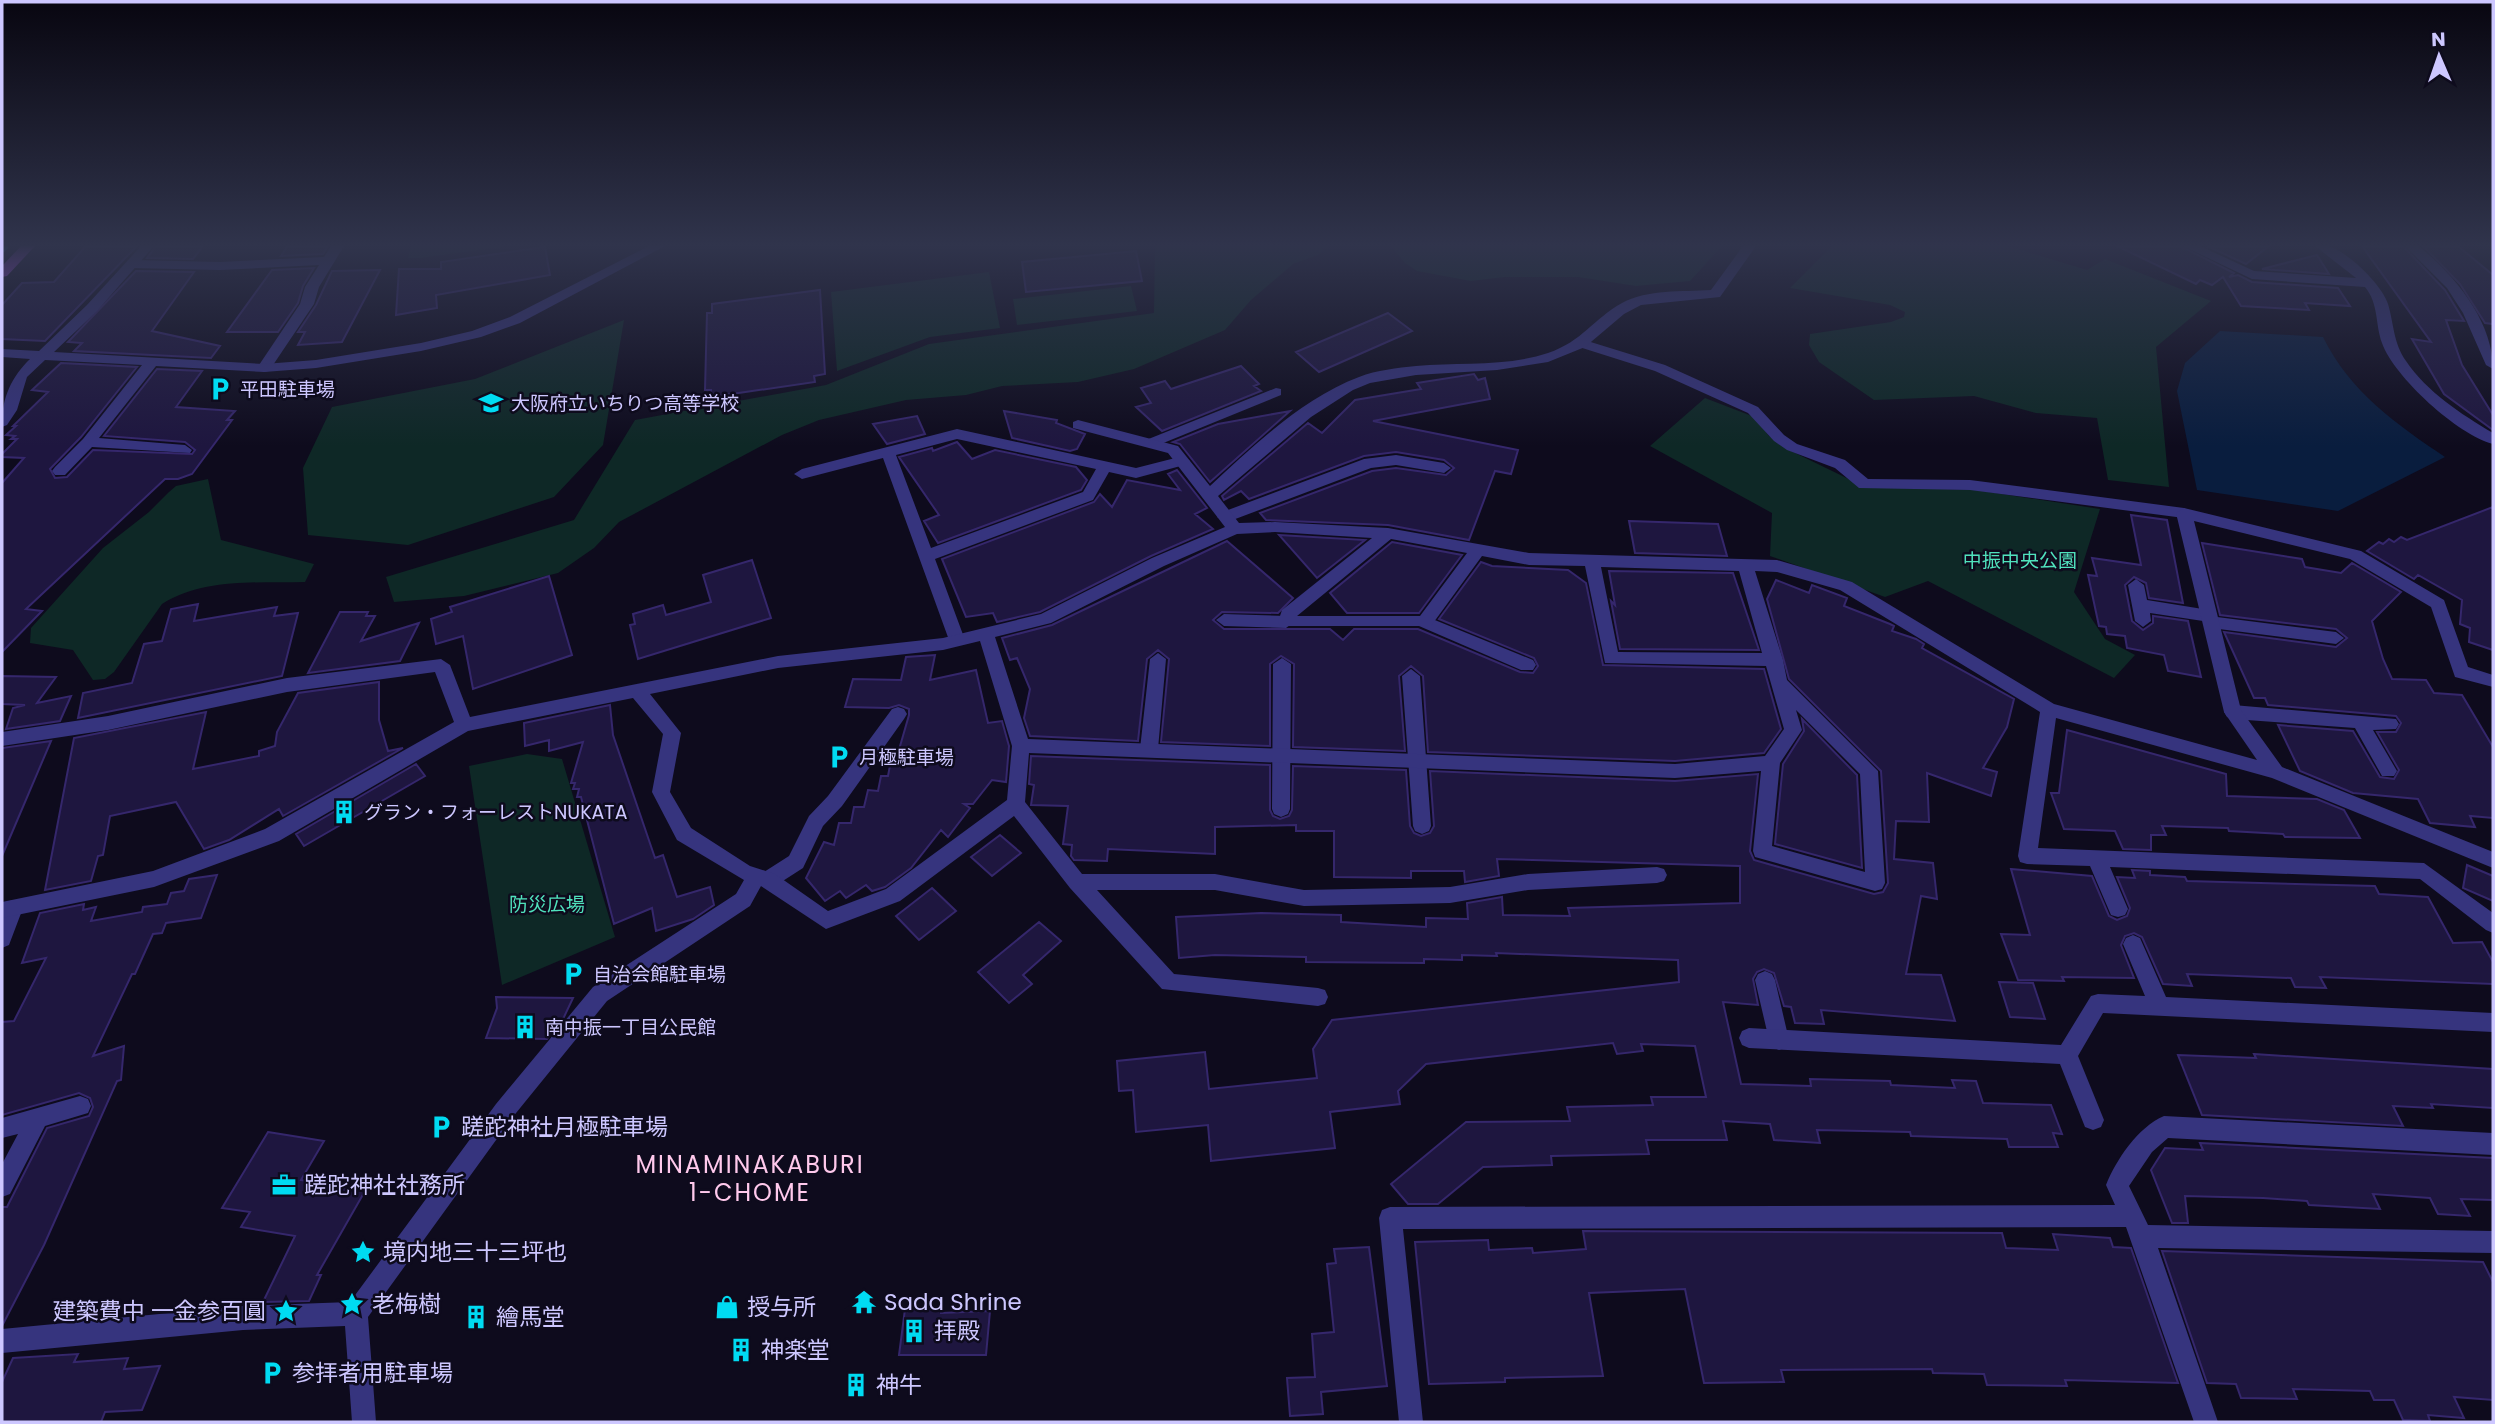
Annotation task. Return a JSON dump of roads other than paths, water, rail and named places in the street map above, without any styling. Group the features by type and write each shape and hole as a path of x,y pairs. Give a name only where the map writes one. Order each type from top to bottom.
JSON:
{"street":[{"path":"2,422 14,404 16,384 87,312"},
{"path":"264,368 301,312"},
{"path":"2,353 264,368 355,358 421,347 476,334 530,312"},
{"path":"1208,496 1246,460 1325,402 1365,380 1418,371 1527,361 1572,349 1621,312"},
{"path":"2382,312 2389,345 2405,371 2432,400 2493,439"},
{"path":"2470,312 2493,365"},
{"path":"1581,342 1660,368 1753,410 1779,438 1792,447 1840,464 1864,484 1970,485 2183,513 2355,555 2438,604 2461,672 2493,681"},
{"path":"60,471 88,442 154,360"},
{"path":"1151,443 1276,392"},
{"path":"1078,425 1173,449 1230,523 1388,533 1528,559 1777,566 1846,586 2049,709 2276,772 2493,860"},
{"path":"802,474 957,434 1136,473 1183,461"},
{"path":"88,442 186,450"},
{"path":"888,452 957,640"},
{"path":"2,939 7,909 154,879 272,835 464,725 778,662 957,640 1045,619 1230,523 1368,463 1396,460 1444,468"},
{"path":"926,556 1088,496 1105,467"},
{"path":"2183,513 2233,712 2276,772"},
{"path":"1286,622 1288,614 1388,533"},
{"path":"1425,622 1478,549"},
{"path":"1592,562 1611,658 1774,660"},
{"path":"1745,565 1774,660 1777,681 1793,730 1771,762 1762,851 1875,883 1869,771 1777,681"},
{"path":"2136,585 2141,613 2210,619 2336,638"},
{"path":"1224,620 1425,622 1527,665"},
{"path":"986,634 1021,746 1016,804 1077,882 1169,983 1318,997"},
{"path":"1149,749 1158,659"},
{"path":"2,739 108,723 287,685 442,664 464,725"},
{"path":"1281,809 1282,664"},
{"path":"1411,676 1422,826"},
{"path":"638,692 672,733 661,792 684,834 826,920 893,895 1016,804"},
{"path":"2049,709 2026,856 2424,871 2493,924"},
{"path":"2233,712 2390,724"},
{"path":"363,1422 356,1314 504,1111 600,993 743,900 762,879 796,862 817,821 835,801 898,714"},
{"path":"2360,722 2388,771"},
{"path":"1021,746 1675,771 1771,762"},
{"path":"2097,860 2118,909"},
{"path":"1077,882 1215,882 1304,898 1450,895 1528,882 1657,875"},
{"path":"2133,944 2158,1004"},
{"path":"1765,980 1779,1040"},
{"path":"2067,1055 2098,1003 2493,1023"},
{"path":"1749,1038 2067,1055"},
{"path":"2067,1055 2093,1121"},
{"path":"2,1128 80,1106"},
{"path":"2,1186 37,1120"},
{"path":"2206,1422 2142,1236 2117,1185 2144,1144 2164,1126 2493,1144"},
{"path":"1411,1422 1390,1218 2131,1216"},
{"path":"2142,1236 2493,1242"},
{"path":"2,1341 243,1318 356,1314"}],"water":[{"path":"2220,331 2323,337 2347,374 2376,405 2445,457 2338,511 2197,490 2177,391 2185,363"}],"place":[{"name":"平田駐車場","path":"220,389"},
{"name":"大阪府立いちりつ高等学校","path":"491,403"},
{"name":"月極駐車場","path":"839,757"},
{"name":"グラン・フォーレストNUKATA","path":"344,812"},
{"name":"自治会館駐車場","path":"573,974"},
{"name":"南中振一丁目公民館","path":"525,1027"},
{"name":"蹉跎神社月極駐車場","path":"441,1127"},
{"name":"蹉跎神社社務所","path":"284,1185"},
{"name":"境内地三十三坪也","path":"363,1252"},
{"name":"Sada Shrine","path":"864,1302"},
{"name":"老梅樹","path":"352,1304"},
{"name":"授与所","path":"727,1307"},
{"name":"建築費中 一金参百圓","path":"286,1311"},
{"name":"繪馬堂","path":"476,1317"},
{"name":"拝殿","path":"914,1331"},
{"name":"神楽堂","path":"741,1350"},
{"name":"参拝者用駐車場","path":"272,1373"},
{"name":"神牛","path":"856,1385"}],"district":[{"name":"MINAMINAKABURI 1-CHOME","path":"750,1178"}],"park label":[{"name":"中振中央公園","path":"2020,560"},
{"name":"防災広場","path":"547,904"}]}
